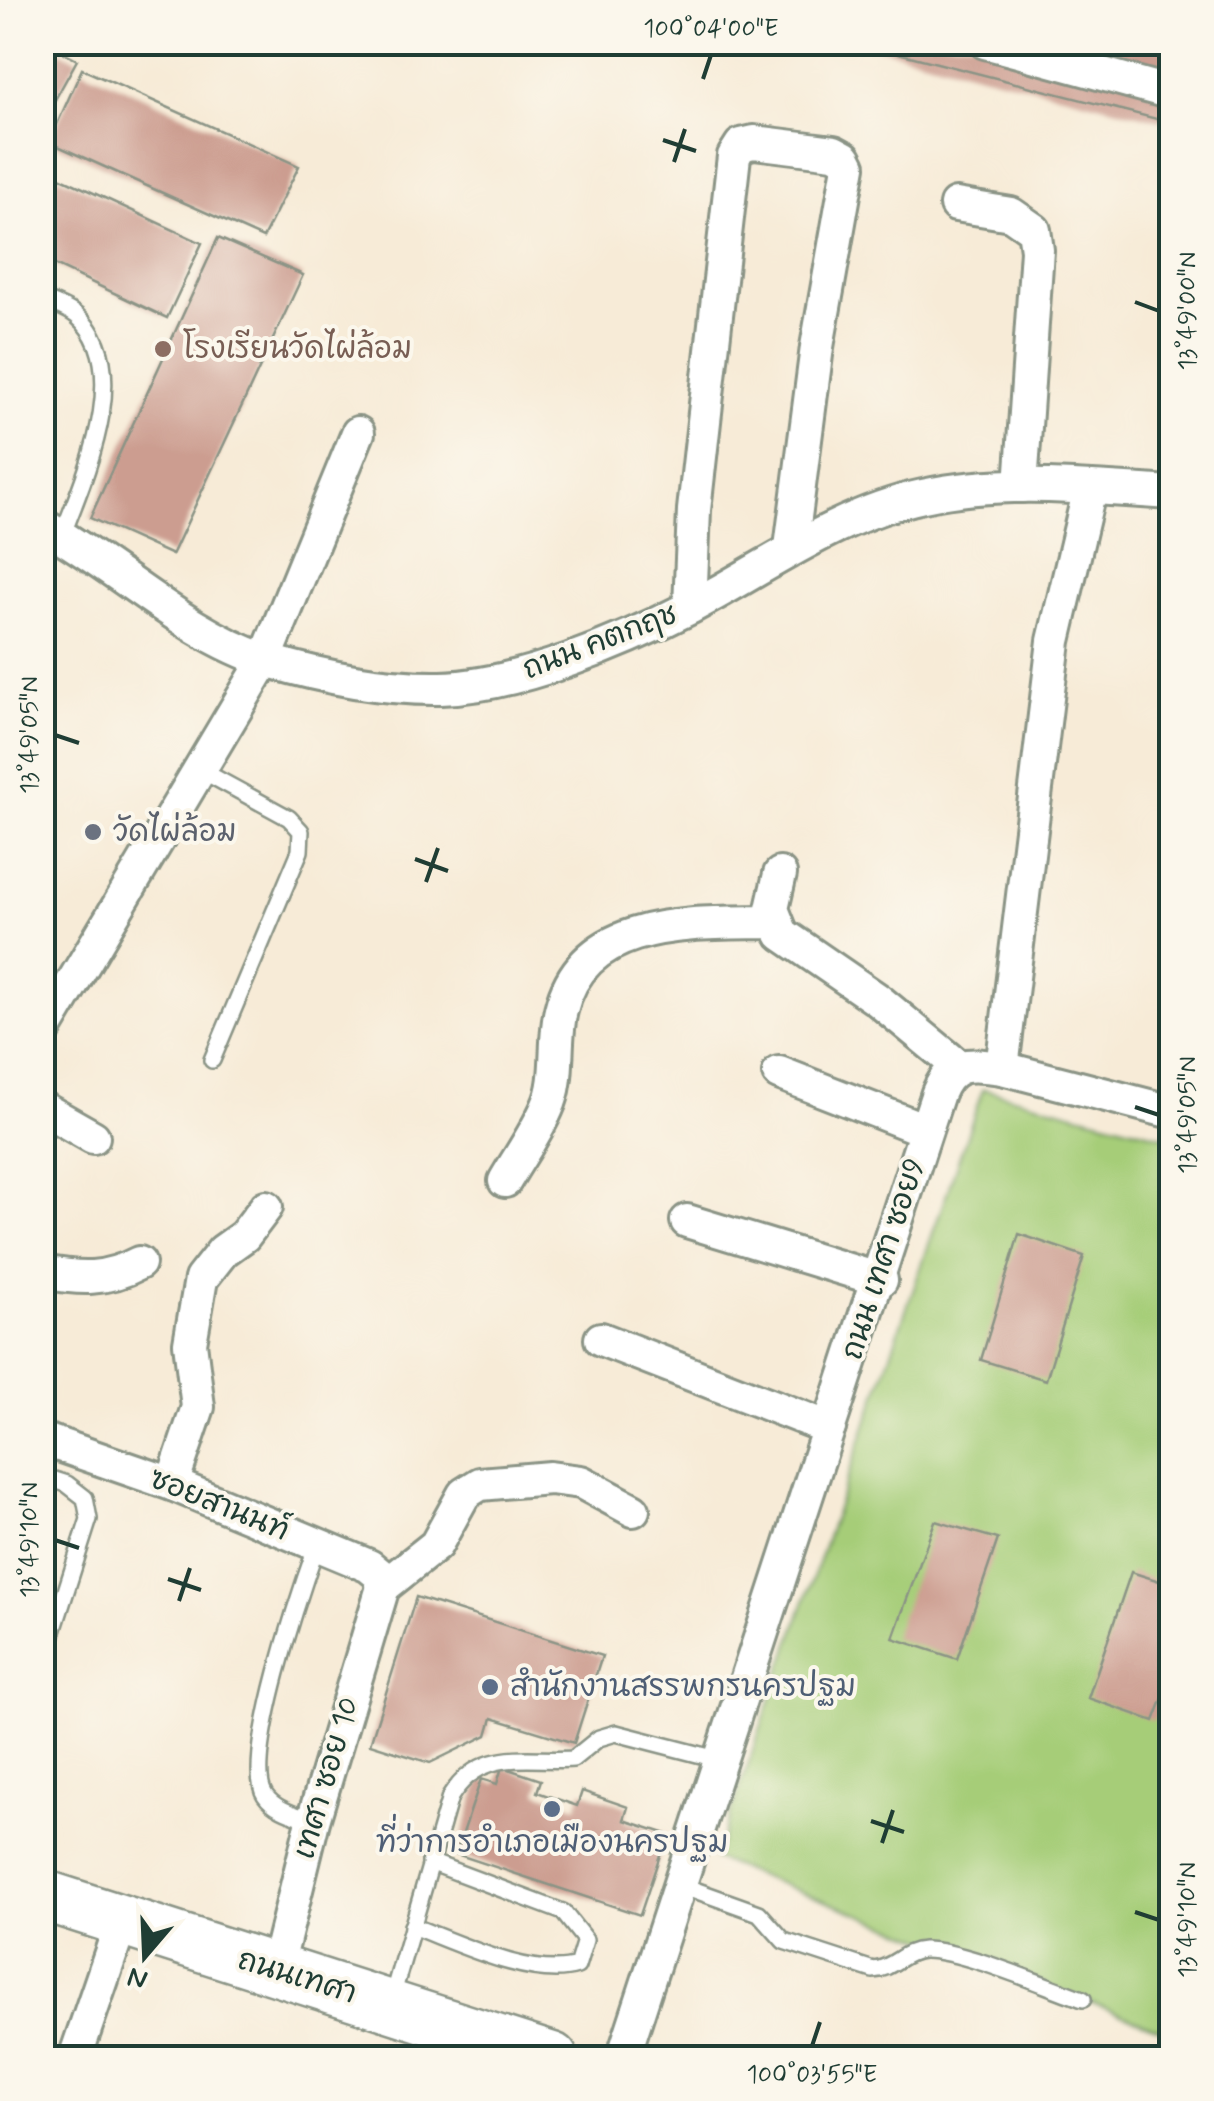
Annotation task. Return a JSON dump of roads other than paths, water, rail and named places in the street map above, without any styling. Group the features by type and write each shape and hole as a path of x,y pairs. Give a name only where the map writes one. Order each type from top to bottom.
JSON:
{"main road":[{"name":"ถนนเทศา","path":"42,1895 552,2058"}],"street":[{"path":"984,42 1172,93"},
{"path":"690,607 694,510 734,156 742,145 754,142 834,152 845,158 849,166 818,347 790,548"},
{"path":"956,205 1012,214 1034,230 1037,250 1021,486"},
{"path":"42,1034 265,660 358,433"},
{"name":"ถนน คตกฤช","path":"52,530 189,620 265,660 369,682 442,688 522,674 690,607 790,548 920,496 1021,486 1172,493"},
{"path":"1002,1068 1054,641 1090,488"},
{"path":"780,874 772,909 782,934 878,1000 958,1066 1002,1068 1172,1112"},
{"path":"505,1181 549,1106 562,1006 574,976 595,952 631,934 672,924 774,922"},
{"name":"ถนน เทศา ซอย9","path":"623,2058 717,1759 880,1280 926,1130 946,1075 958,1066"},
{"path":"779,1073 926,1130"},
{"path":"42,1108 93,1137"},
{"path":"172,1484 198,1407 190,1343 201,1279 223,1251 244,1236 266,1207"},
{"path":"687,1221 880,1280"},
{"path":"42,1272 82,1280 114,1276 138,1262"},
{"path":"601,1340 828,1428"},
{"name":"ซอยสานนท์","path":"42,1439 172,1484 369,1566 380,1575 384,1588"},
{"path":"384,1588 436,1545 457,1504 480,1484 550,1478 580,1482 633,1510"},
{"name":"เทศา ซอย 10","path":"276,1971 313,1821 384,1588"},
{"path":"75,2058 122,1921"}],"lane":[{"path":"42,298 76,315 98,342 102,381 99,440 52,530"},
{"path":"199,770 290,818 301,831 300,851 212,1060"},
{"path":"42,1476 68,1484 85,1498 89,1519 42,1666"},
{"path":"313,1821 279,1808 263,1794 257,1761 292,1613 317,1545"},
{"path":"390,2006 430,1862 459,1783 469,1771 493,1762 574,1760 600,1738 616,1734 717,1759"},
{"path":"412,1926 533,1968 562,1972 578,1966 582,1955 585,1940 576,1923 563,1912 430,1862"},
{"path":"678,1884 760,1913 772,1932 784,1941 873,1970 884,1970 908,1953 941,1952 1083,1999"}],"place":[{"name":"โรงเรียนวัดไผ่ล้อม","path":"163,349"},
{"name":"วัดไผ่ล้อม","path":"93,832"},
{"name":"สำนักงานสรรพกรนครปฐม","path":"490,1687"},
{"name":"ที่ว่าการอำเภอเมืองนครปฐม","path":"552,1809"}]}
